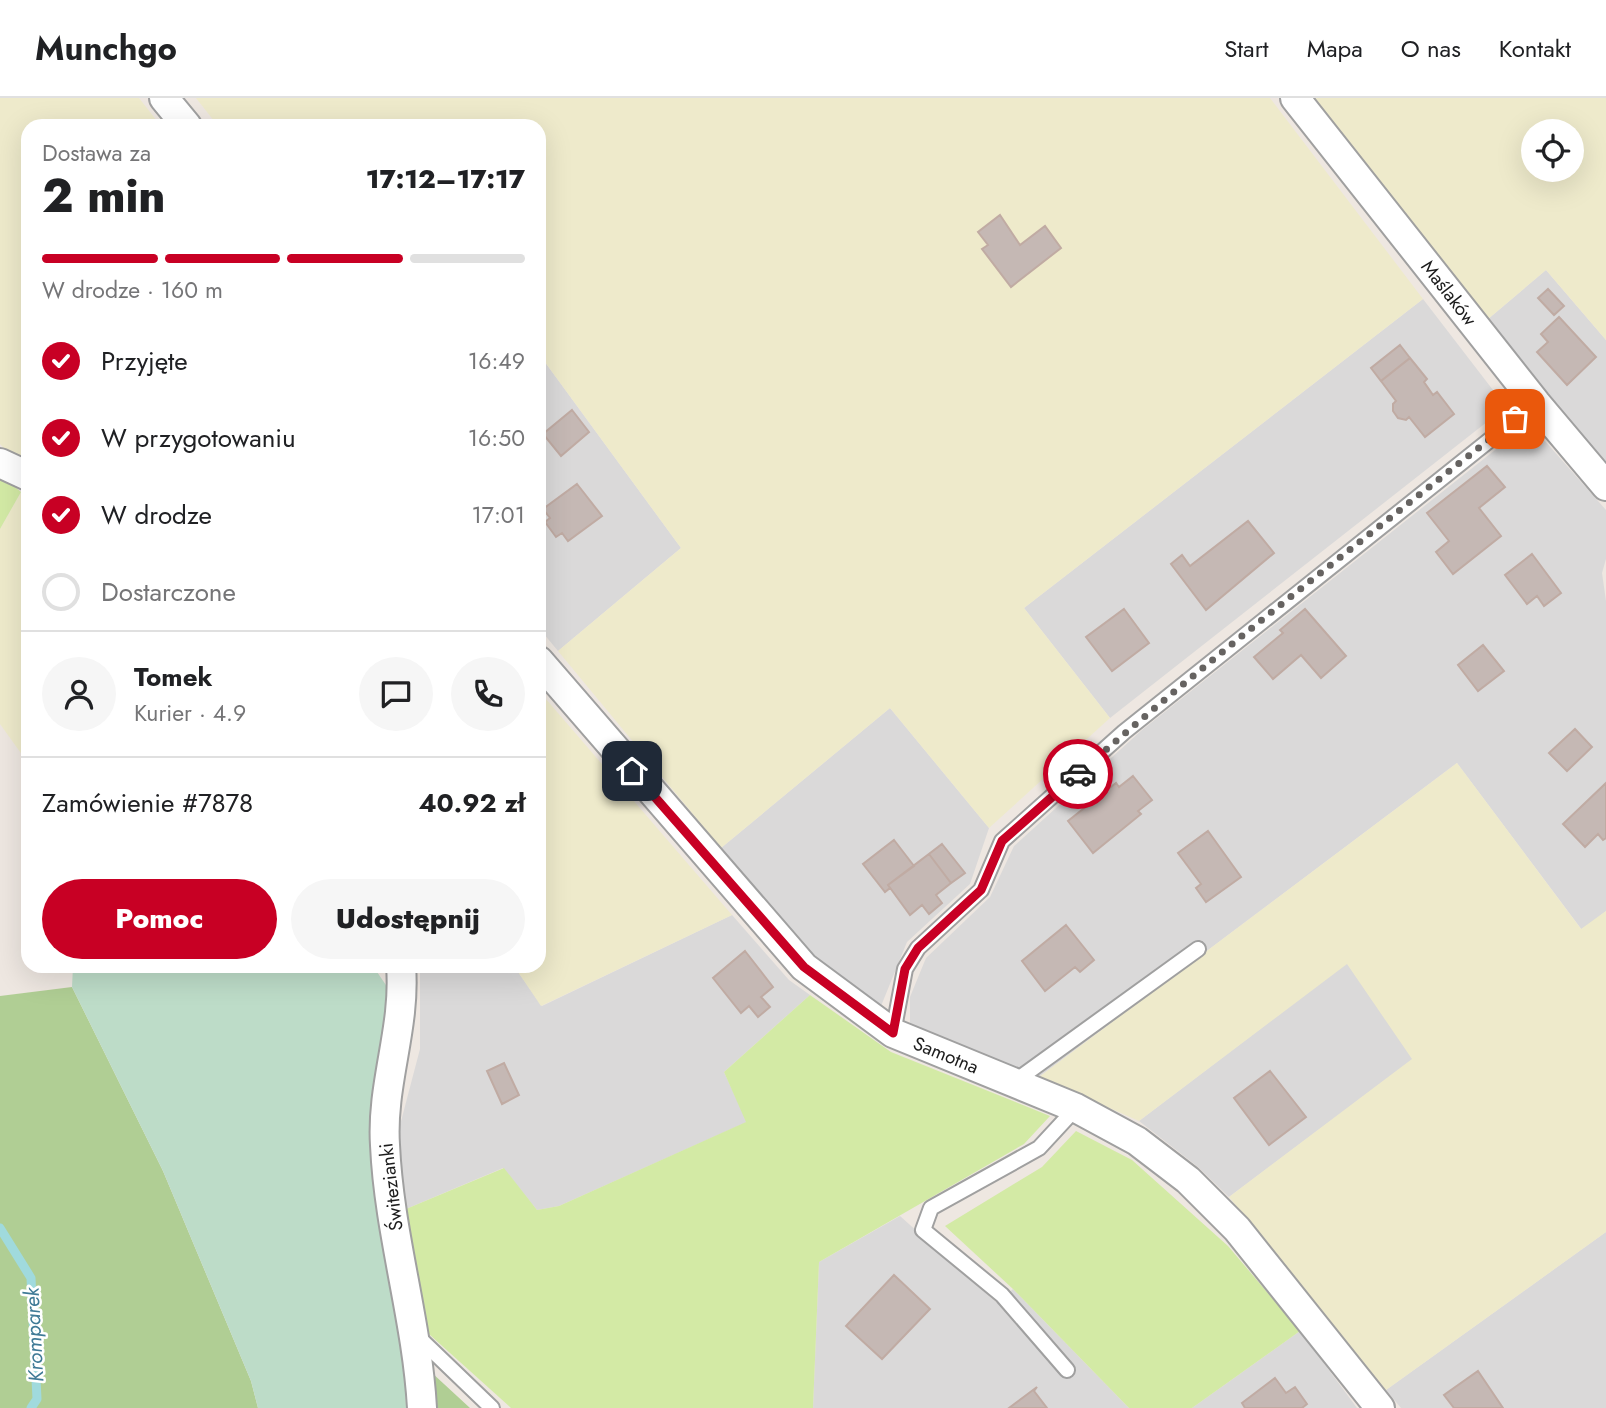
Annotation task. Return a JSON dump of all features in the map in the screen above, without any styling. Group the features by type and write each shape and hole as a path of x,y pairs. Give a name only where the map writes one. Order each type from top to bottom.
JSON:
{"street":[{"path":"164,98 181,119"},
{"name":"Maślaków","path":"1295,98 1536,403 1606,486"},
{"path":"0,463 21,473"},
{"name":"Samotna","path":"546,669 804,967 893,1033 1076,1108 1137,1141 1188,1180 1237,1228 1380,1408"},
{"name":"Świtezianki","path":"401,973 399,1037 388,1089 384,1141 387,1188 415,1335 422,1408"}],"lane":[{"path":"893,1033 905,969 918,948 981,890 1002,841 1124,732 1536,403"},
{"path":"1014,1083 1198,949"},
{"path":"1067,1370 1002,1295 923,1230 931,1208 1039,1148 1076,1108"},
{"path":"415,1335 492,1408"}],"shaded area":[{"path":"0,98 139,98 156,119 21,119 21,462 15,460 0,444"},
{"path":"196,98 1270,98 1423,299 1024,608 1110,718 989,828 890,708 721,848 558,651 681,548 546,364 546,119 212,119"},
{"path":"1311,98 1606,98 1606,340 1546,270 1481,325"},
{"path":"1546,270 1606,340 1606,471 1481,325"},
{"path":"1423,299 1506,407 1110,718 1024,608"},
{"path":"546,364 681,548 558,651 546,636"},
{"path":"1529,423 1606,510 1606,559 1602,573 1606,601 1606,911 1582,930 1457,763 1039,1077 910,1027 910,997 926,958 990,897 1014,846 1142,730"},
{"path":"21,492 21,753 0,724 0,529"},
{"path":"546,699 732,915 541,1006 519,973 546,973"},
{"path":"890,708 989,828 970,884 907,942 881,1006 816,958 721,848"},
{"path":"1457,763 1581,929 1606,911 1606,1232 1386,1390 1229,1197 1412,1059 1347,964 1139,1121 1039,1077"},
{"path":"732,915 789,980 810,995 724,1072 747,1122 559,1206 537,1210 503,1168 406,1209 394,1148 420,1049 420,973 519,973 542,1006"},
{"path":"1347,963 1413,1059 1229,1197 1198,1167 1139,1121"},
{"path":"900,1216 997,1303 1013,1289 1129,1408 813,1408 819,1262"},
{"path":"1606,1232 1606,1408 1401,1408 1386,1390"},
{"path":"1300,1331 1357,1408 1192,1408"}],"green space":[{"path":"0,474 21,492 0,529"},
{"path":"73,973 378,973 392,994 406,1408 258,1408 251,1381 163,1171 72,987"},
{"path":"72,987 163,1171 251,1381 258,1408 0,1408 0,996"},
{"path":"810,995 891,1052 1050,1116 1024,1144 819,1262 813,1408 511,1408 420,1326 406,1209 504,1168 537,1210 559,1206 746,1122 724,1072"},
{"path":"1076,1131 1132,1160 1228,1246 1300,1331 1192,1408 1129,1408 1013,1289 945,1226 1042,1167"},
{"path":"431,1372 470,1408 432,1408"}],"building":[{"path":"1000,215 1020,245 1045,226 1061,248 1011,287 982,249 988,245 978,232"},
{"path":"1548,289 1564,306 1554,315 1538,298"},
{"path":"1559,317 1596,357 1567,385 1537,352 1548,342 1541,334"},
{"path":"1400,345 1410,358 1381,381 1371,368"},
{"path":"1410,358 1427,379 1424,382 1433,395 1437,392 1454,414 1425,437 1409,417 1406,420 1398,418 1393,411 1396,401 1381,381"},
{"path":"572,410 589,432 561,456 546,438 546,432"},
{"path":"1487,466 1505,487 1479,508 1501,536 1453,574 1436,552 1449,541 1427,513"},
{"path":"577,484 602,516 568,541 562,533 556,537 546,523 550,518 546,507"},
{"path":"1248,521 1274,553 1206,610 1171,564 1182,555 1190,566"},
{"path":"1532,554 1561,593 1544,606 1537,596 1527,604 1505,575"},
{"path":"1124,609 1149,643 1112,671 1086,637"},
{"path":"1305,609 1346,656 1321,678 1301,655 1273,679 1254,657 1283,633 1280,630"},
{"path":"1483,645 1504,671 1478,691 1458,665"},
{"path":"1575,729 1592,747 1567,771 1549,753"},
{"path":"1133,776 1152,800 1138,811 1141,814 1093,853 1068,821 1116,783 1119,787"},
{"path":"1606,783 1606,838 1603,840 1598,834 1585,847 1563,824"},
{"path":"1208,831 1241,877 1206,902 1196,888 1201,884 1178,853"},
{"path":"894,840 914,866 888,885 890,888 885,892 863,864"},
{"path":"942,844 965,873 951,883 929,854"},
{"path":"929,854 951,883 936,895 942,903 929,914 922,905 910,915 888,885"},
{"path":"1066,925 1094,960 1080,972 1075,967 1045,991 1022,961"},
{"path":"745,951 773,987 761,997 770,1007 758,1017 749,1006 741,1013 713,978"},
{"path":"504,1063 519,1095 502,1104 487,1071"},
{"path":"1270,1071 1306,1117 1269,1145 1234,1098"},
{"path":"894,1275 930,1309 882,1359 846,1326"},
{"path":"1478,1371 1503,1408 1454,1408 1444,1395"},
{"path":"1275,1378 1286,1393 1295,1387 1307,1404 1302,1408 1245,1408 1242,1403"},
{"path":"1037,1387 1034,1391 1047,1408 1009,1408"}],"waterway":[{"name":"Kromparek","path":"0,1228 31,1278 37,1399 31,1408"}],"way so far":[{"path":"1078,774 1124,732 1270,613 1515,419"}],"route":[{"path":"632,771 804,967 893,1033 905,969 918,948 981,890 1002,841 1078,774"}]}
